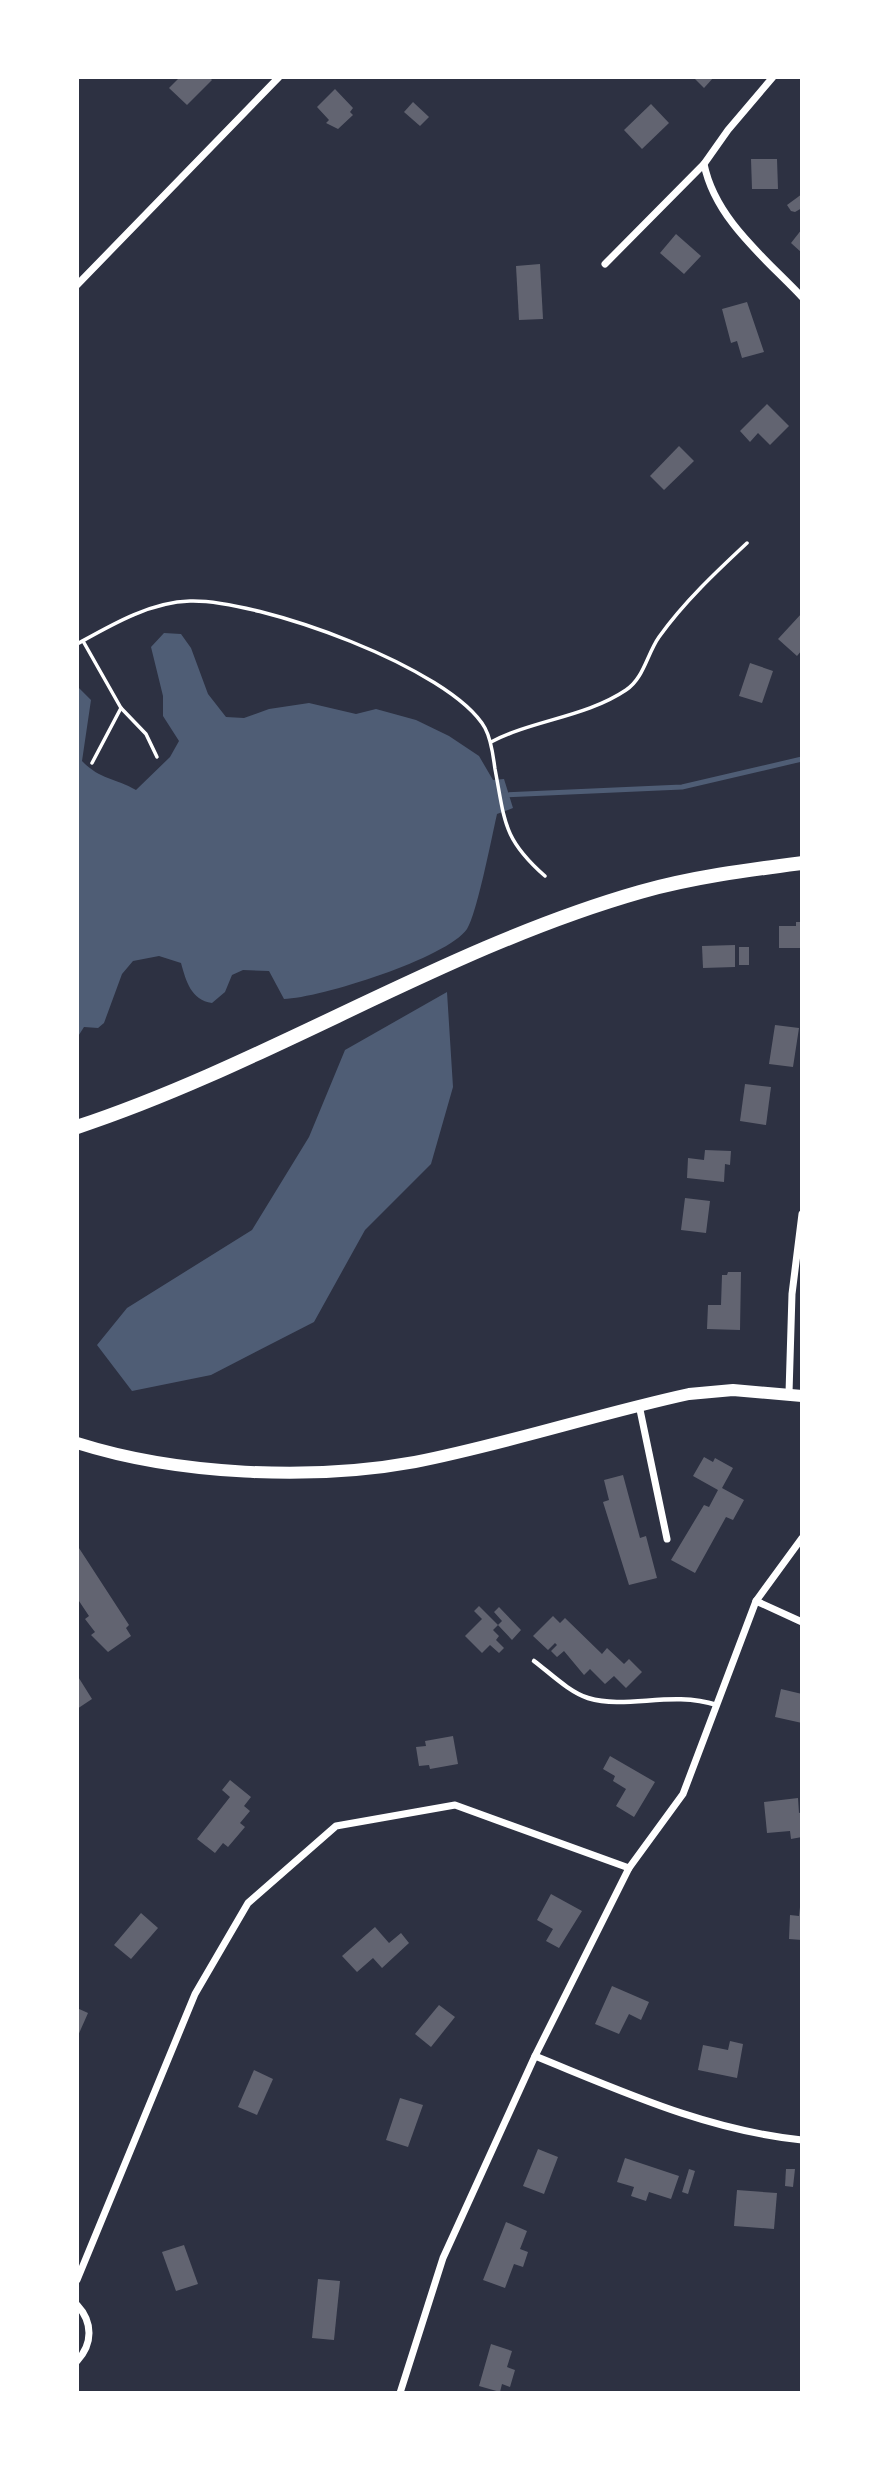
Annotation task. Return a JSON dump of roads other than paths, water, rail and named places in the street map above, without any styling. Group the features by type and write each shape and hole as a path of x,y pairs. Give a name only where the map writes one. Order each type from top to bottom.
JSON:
{"main road":[{"path":"77,1127 178,1088 476,953 577,913 676,883 802,863"}],"street":[{"path":"77,285 279,77"},
{"path":"605,264 705,164 728,130 774,77"},
{"path":"705,164 715,198 725,213 802,297"},
{"path":"77,1443 156,1461 224,1469 314,1472 414,1462 689,1394 733,1390 795,1394 792,1294 802,1214"},
{"path":"639,1405 667,1539"},
{"path":"400,2393 443,2258 535,2056 629,1868 683,1794 756,1601 802,1538"},
{"path":"756,1601 802,1622"},
{"path":"77,2280 195,1994 248,1903 336,1826 455,1805 629,1868"},
{"path":"535,2056 681,2116 759,2136 802,2140"},
{"path":"77,2305 87,2318 90,2334 86,2349 77,2361"}],"lane":[{"path":"534,1661 584,1697 604,1701 687,1698 717,1705"}],"water":[{"path":"164,633 181,634 191,648 208,694 226,717 244,718 269,709 309,703 356,714 376,709 416,720 449,736 479,756 493,780 504,779 513,808 497,814 480,892 467,929 455,940 410,964 325,992 284,999 269,971 243,970 232,975 225,992 212,1003 194,994 187,983 181,963 159,956 133,961 122,974 104,1023 98,1028 84,1027 77,1038 77,686 91,700 82,761 101,775 136,790 170,757 179,741 163,716 163,696 151,647"},
{"path":"447,992 453,1087 431,1164 365,1230 314,1322 211,1375 132,1391 97,1345 127,1308 252,1230 309,1137 345,1050"}],"waterway":[{"path":"504,795 682,787 802,759"}]}
